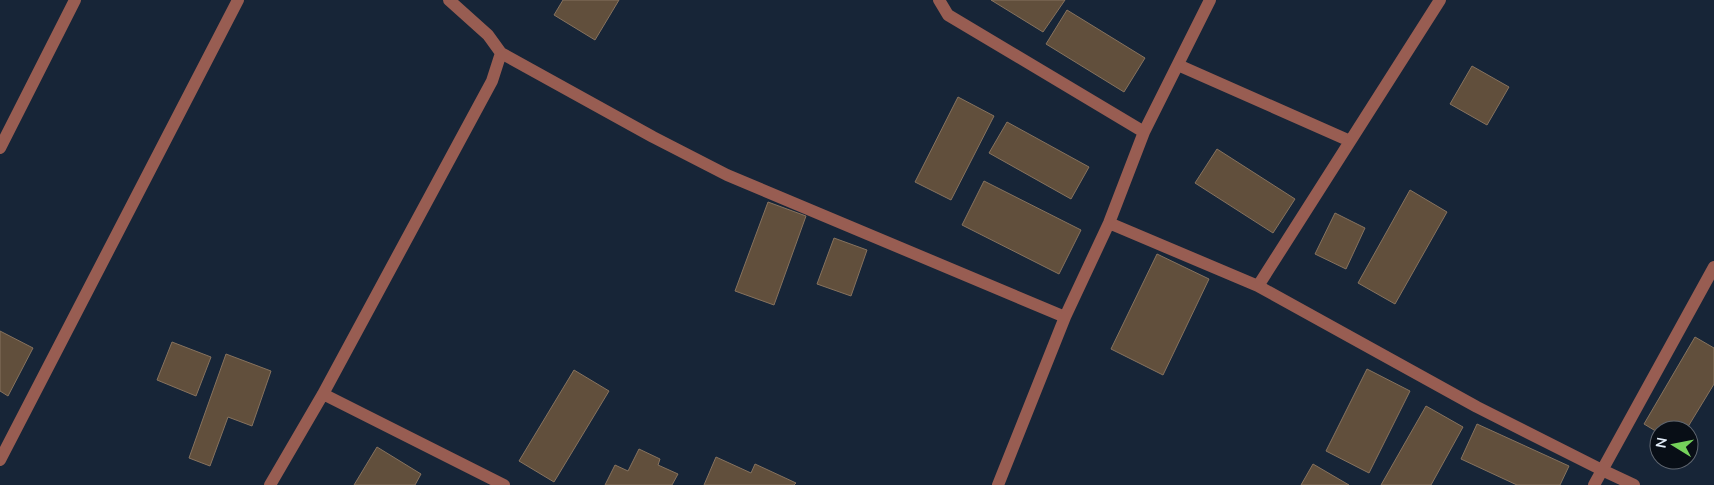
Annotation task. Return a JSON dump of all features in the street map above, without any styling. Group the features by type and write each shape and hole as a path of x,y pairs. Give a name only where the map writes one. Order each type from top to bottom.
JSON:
{"street":[{"path":"0,148 75,0"},
{"path":"0,460 238,0"},
{"path":"450,0 488,35 501,53 727,175 1065,317"},
{"path":"939,0 948,15 1144,132"},
{"path":"998,485 1065,317 1108,223 1144,132 1210,0"},
{"path":"1258,286 1440,0"},
{"path":"270,485 323,394 492,82 501,53"},
{"path":"1178,65 1350,141"},
{"path":"1108,223 1258,286 1477,407 1634,485"},
{"path":"1594,485 1714,267"},
{"path":"323,394 504,485"}],"building":[{"path":"563,0 619,0 595,40 554,15"},
{"path":"991,0 1065,0 1043,32"},
{"path":"1067,10 1145,58 1124,92 1046,44"},
{"path":"1472,66 1509,87 1487,125 1450,104"},
{"path":"958,97 994,116 951,200 915,182"},
{"path":"1007,122 1089,167 1071,199 989,153"},
{"path":"1217,149 1295,199 1273,233 1195,183"},
{"path":"984,181 1081,230 1059,274 962,225"},
{"path":"1410,190 1447,212 1395,304 1358,283"},
{"path":"768,202 806,216 774,305 735,291"},
{"path":"1335,213 1365,228 1346,269 1315,254"},
{"path":"834,238 867,250 851,296 817,284"},
{"path":"1157,254 1209,279 1163,375 1111,349"},
{"path":"0,331 33,348 8,396 0,391"},
{"path":"1695,337 1714,348 1714,384 1692,420 1649,420 1649,427 1644,424"},
{"path":"172,342 211,357 196,396 157,380"},
{"path":"226,354 271,371 252,426 228,417 210,466 189,458"},
{"path":"1367,369 1410,391 1369,473 1326,451"},
{"path":"574,370 609,391 554,482 519,461"},
{"path":"1426,406 1463,427 1431,485 1381,485"},
{"path":"1477,424 1569,466 1560,485 1517,485 1461,459"},
{"path":"377,447 421,474 415,485 354,485"},
{"path":"639,449 660,459 658,465 678,474 672,485 605,485 615,465 628,471"},
{"path":"716,457 751,473 755,464 796,483 794,485 704,485"},
{"path":"1313,464 1349,485 1301,485"}]}
